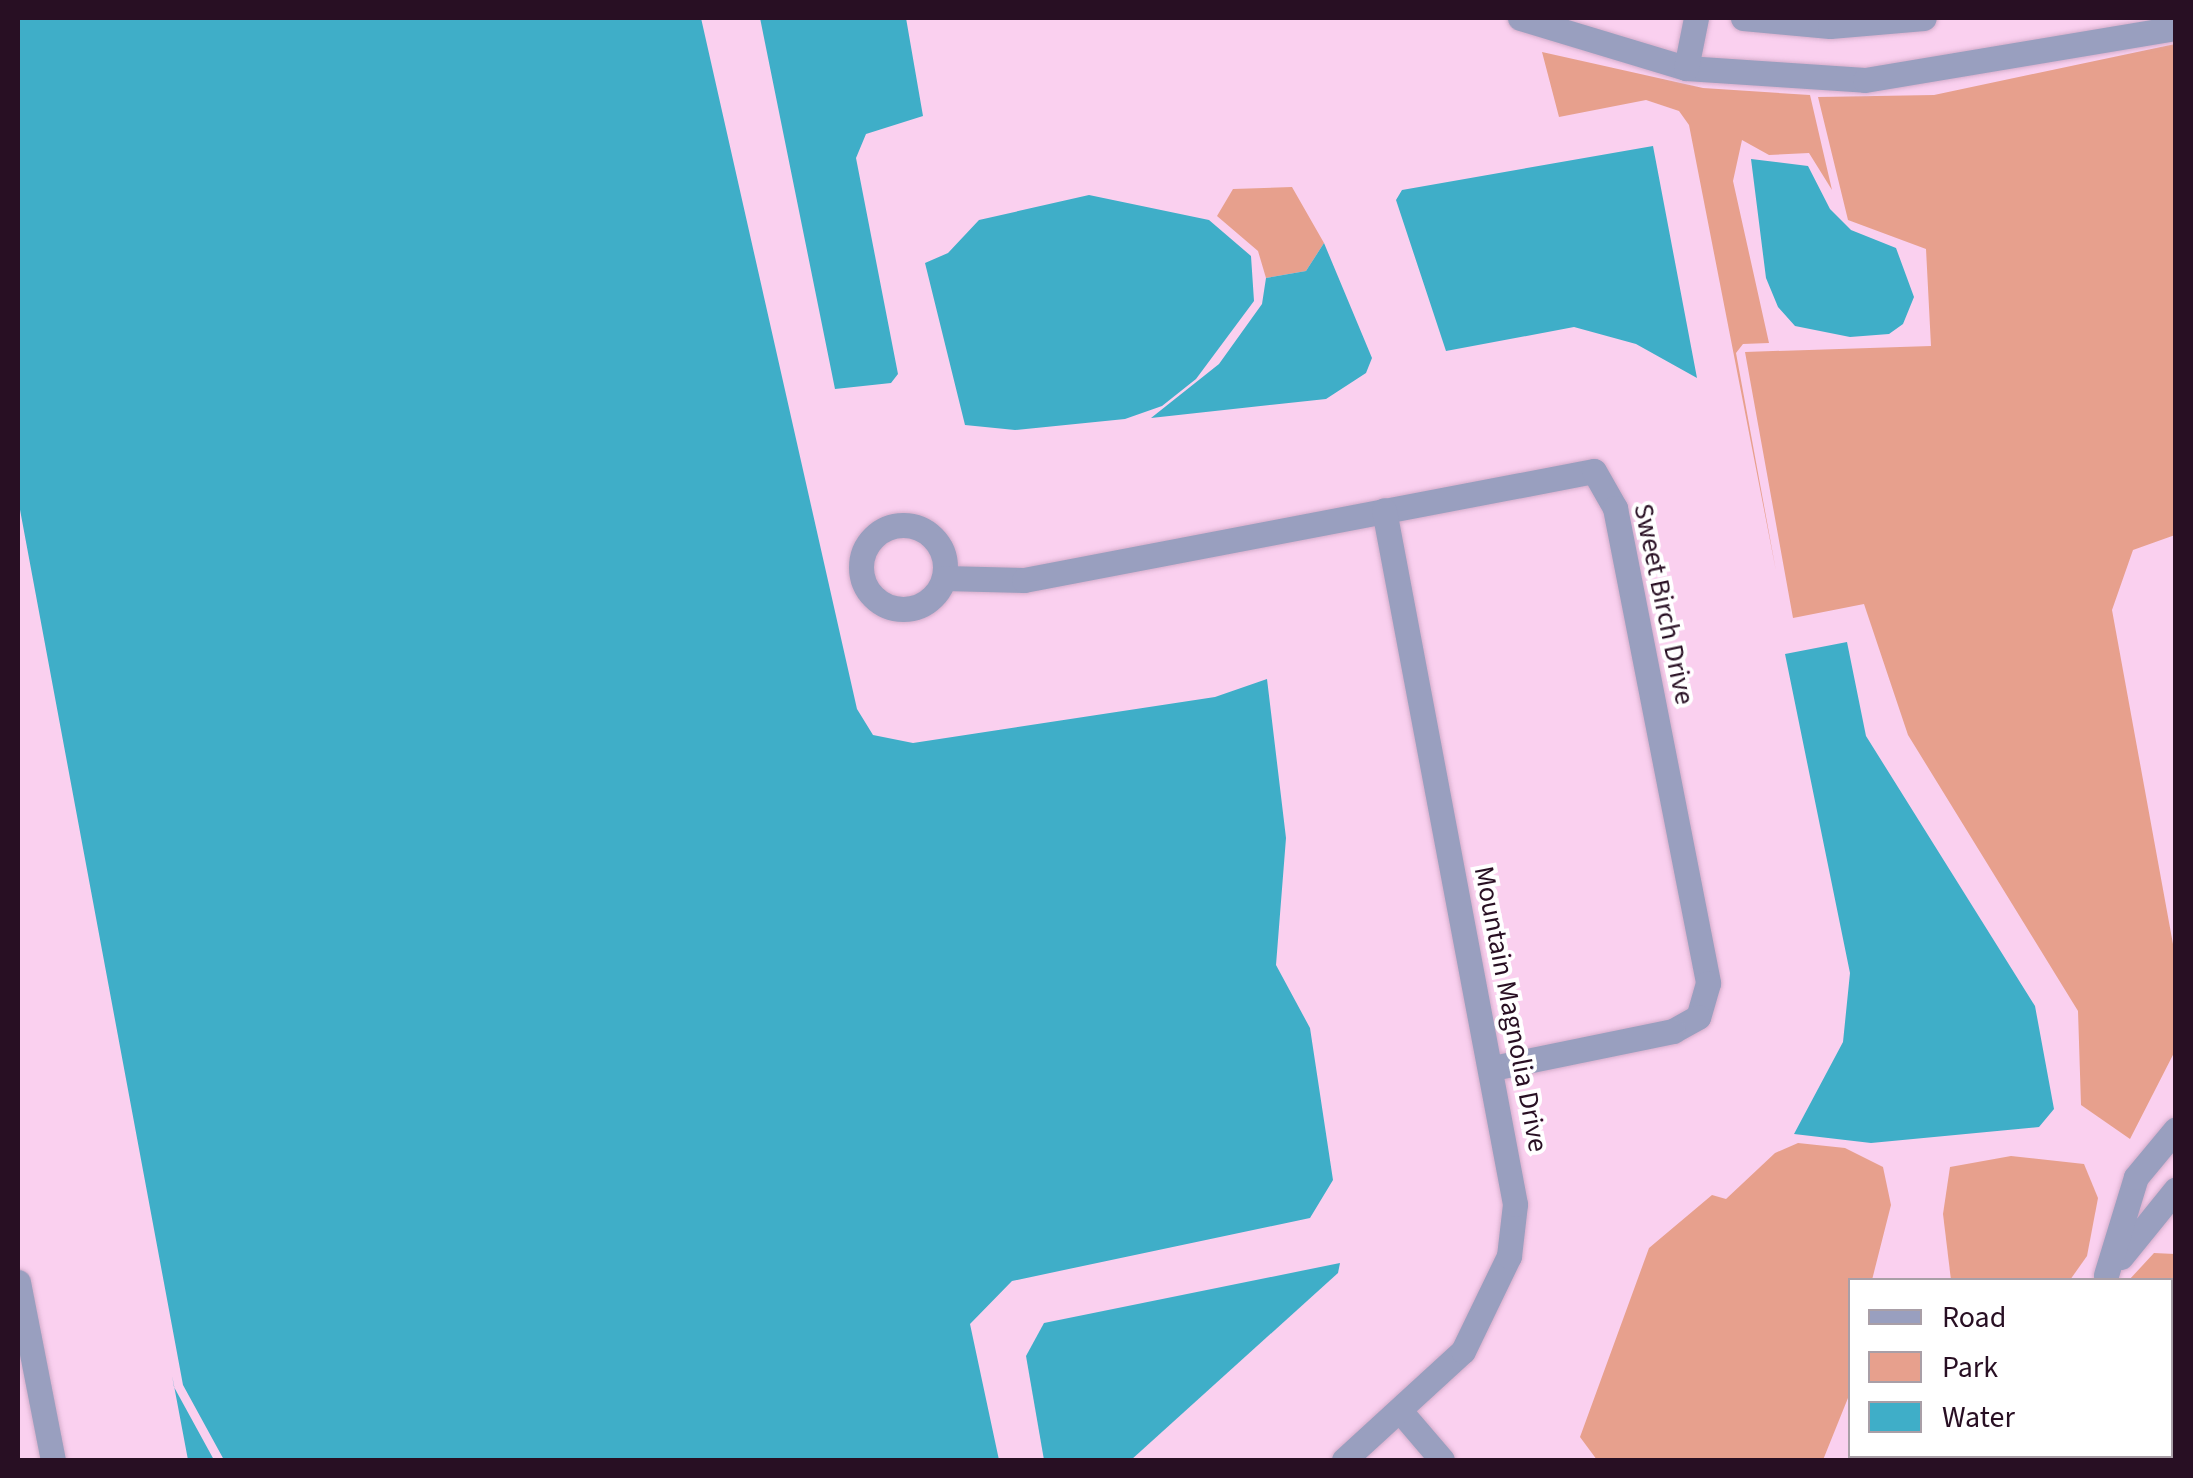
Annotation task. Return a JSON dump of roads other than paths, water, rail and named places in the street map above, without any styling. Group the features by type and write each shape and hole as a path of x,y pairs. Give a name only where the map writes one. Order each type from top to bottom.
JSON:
{"street":[{"path":"1520,18 1686,68 1865,80 2176,28"},
{"path":"1686,68 1696,18"},
{"path":"1743,18 1830,26 1924,18"},
{"name":"Sweet Birch Drive","path":"944,578 1024,580 1594,471 1615,508 1708,983 1698,1017 1673,1031 1493,1068"},
{"name":"Mountain Magnolia Drive","path":"1344,1460 1463,1351 1510,1256 1515,1204 1493,1068 1384,510"},
{"path":"2104,1278 2136,1176 2176,1129"},
{"path":"2104,1278 2176,1189"},
{"path":"18,1282 52,1460"},
{"path":"1400,1412 1442,1460"}],"water":[{"path":"18,18 701,18 857,709 873,735 913,743 1215,697 1267,679 1286,838 1276,965 1310,1028 1333,1180 1310,1218 1012,1281 970,1324 999,1460 224,1460 183,1385 18,499"},
{"path":"760,18 906,18 923,116 866,134 856,158 898,374 891,383 835,389"},
{"path":"1653,146 1697,378 1636,344 1574,327 1446,351 1396,200 1402,190"},
{"path":"1751,159 1808,166 1830,209 1851,230 1896,248 1914,297 1903,324 1889,334 1850,337 1795,326 1778,307 1766,278"},
{"path":"1089,195 1209,220 1251,256 1254,301 1196,379 1162,406 1125,419 1015,430 965,425 925,263 948,253 979,220"},
{"path":"1324,243 1372,358 1366,373 1326,399 1151,418 1219,364 1262,304 1266,278 1306,271"},
{"path":"1847,642 1866,736 2035,1006 2054,1109 2039,1127 1871,1143 1794,1134 1843,1042 1850,973 1785,654"},
{"path":"1340,1263 1338,1273 1131,1460 1044,1460 1026,1356 1044,1323"},
{"path":"174,1388 214,1460 188,1460"}]}
